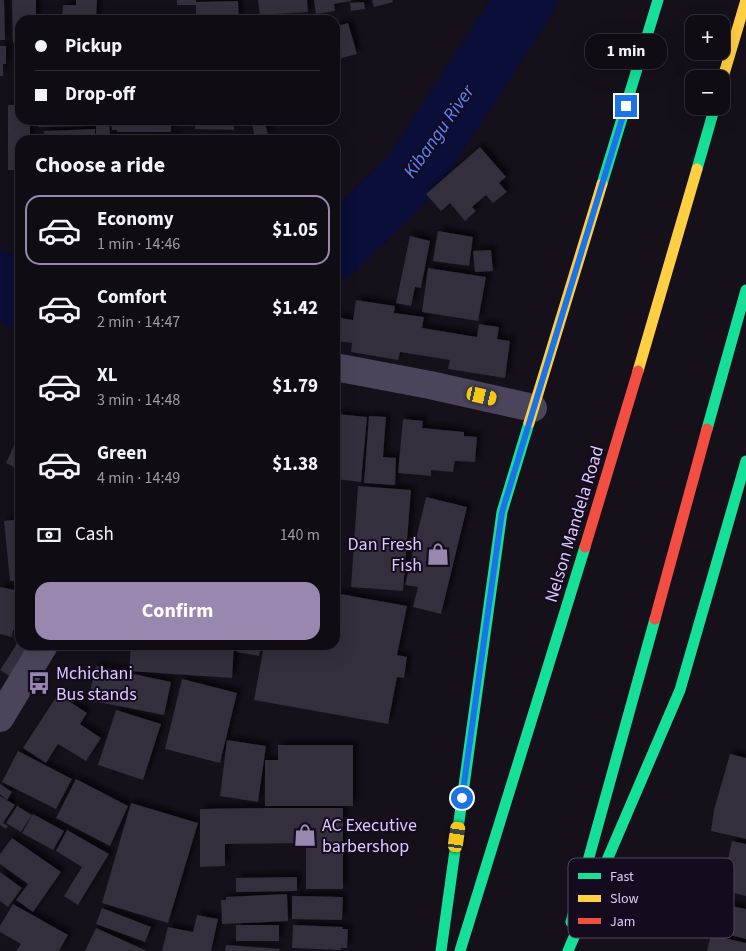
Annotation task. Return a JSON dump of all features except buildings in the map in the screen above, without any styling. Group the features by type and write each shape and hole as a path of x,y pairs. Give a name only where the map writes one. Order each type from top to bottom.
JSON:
{"main road":[{"path":"441,951 502,512 658,0"},
{"path":"725,70 746,0"},
{"name":"Nelson Mandela Road","path":"460,951 612,462 712,115"},
{"path":"589,858 746,290"},
{"path":"608,858 680,690 746,461"},
{"path":"563,951 568,933"},
{"path":"568,951 574,938"}],"street":[{"path":"340,368 534,408"},
{"path":"0,718 41,650"}],"waterway":[{"name":"Kibangu River","path":"340,245 412,174 526,0"},
{"name":"Kibangu River","path":"0,281 15,294"}],"traffic: fast":[{"path":"602,184 658,0"},
{"path":"697,169 712,115"},
{"path":"707,429 746,290"},
{"path":"441,951 502,512 529,423"},
{"path":"608,858 680,690 746,461"},
{"path":"460,951 585,547"},
{"path":"589,858 655,619"},
{"path":"568,951 574,938"}],"traffic: slow":[{"path":"725,70 746,0"},
{"path":"638,371 697,169"},
{"path":"529,423 602,184"}],"traffic: jam":[{"path":"585,547 638,371"},
{"path":"655,619 707,429"}],"place":[{"name":"Dan Fresh Fish","path":"438,554"},
{"name":"Mchichani Bus stands","path":"39,683"},
{"name":"AC Executive barbershop","path":"305,835"}],"route":[{"path":"462,798 502,512 626,106"}]}
